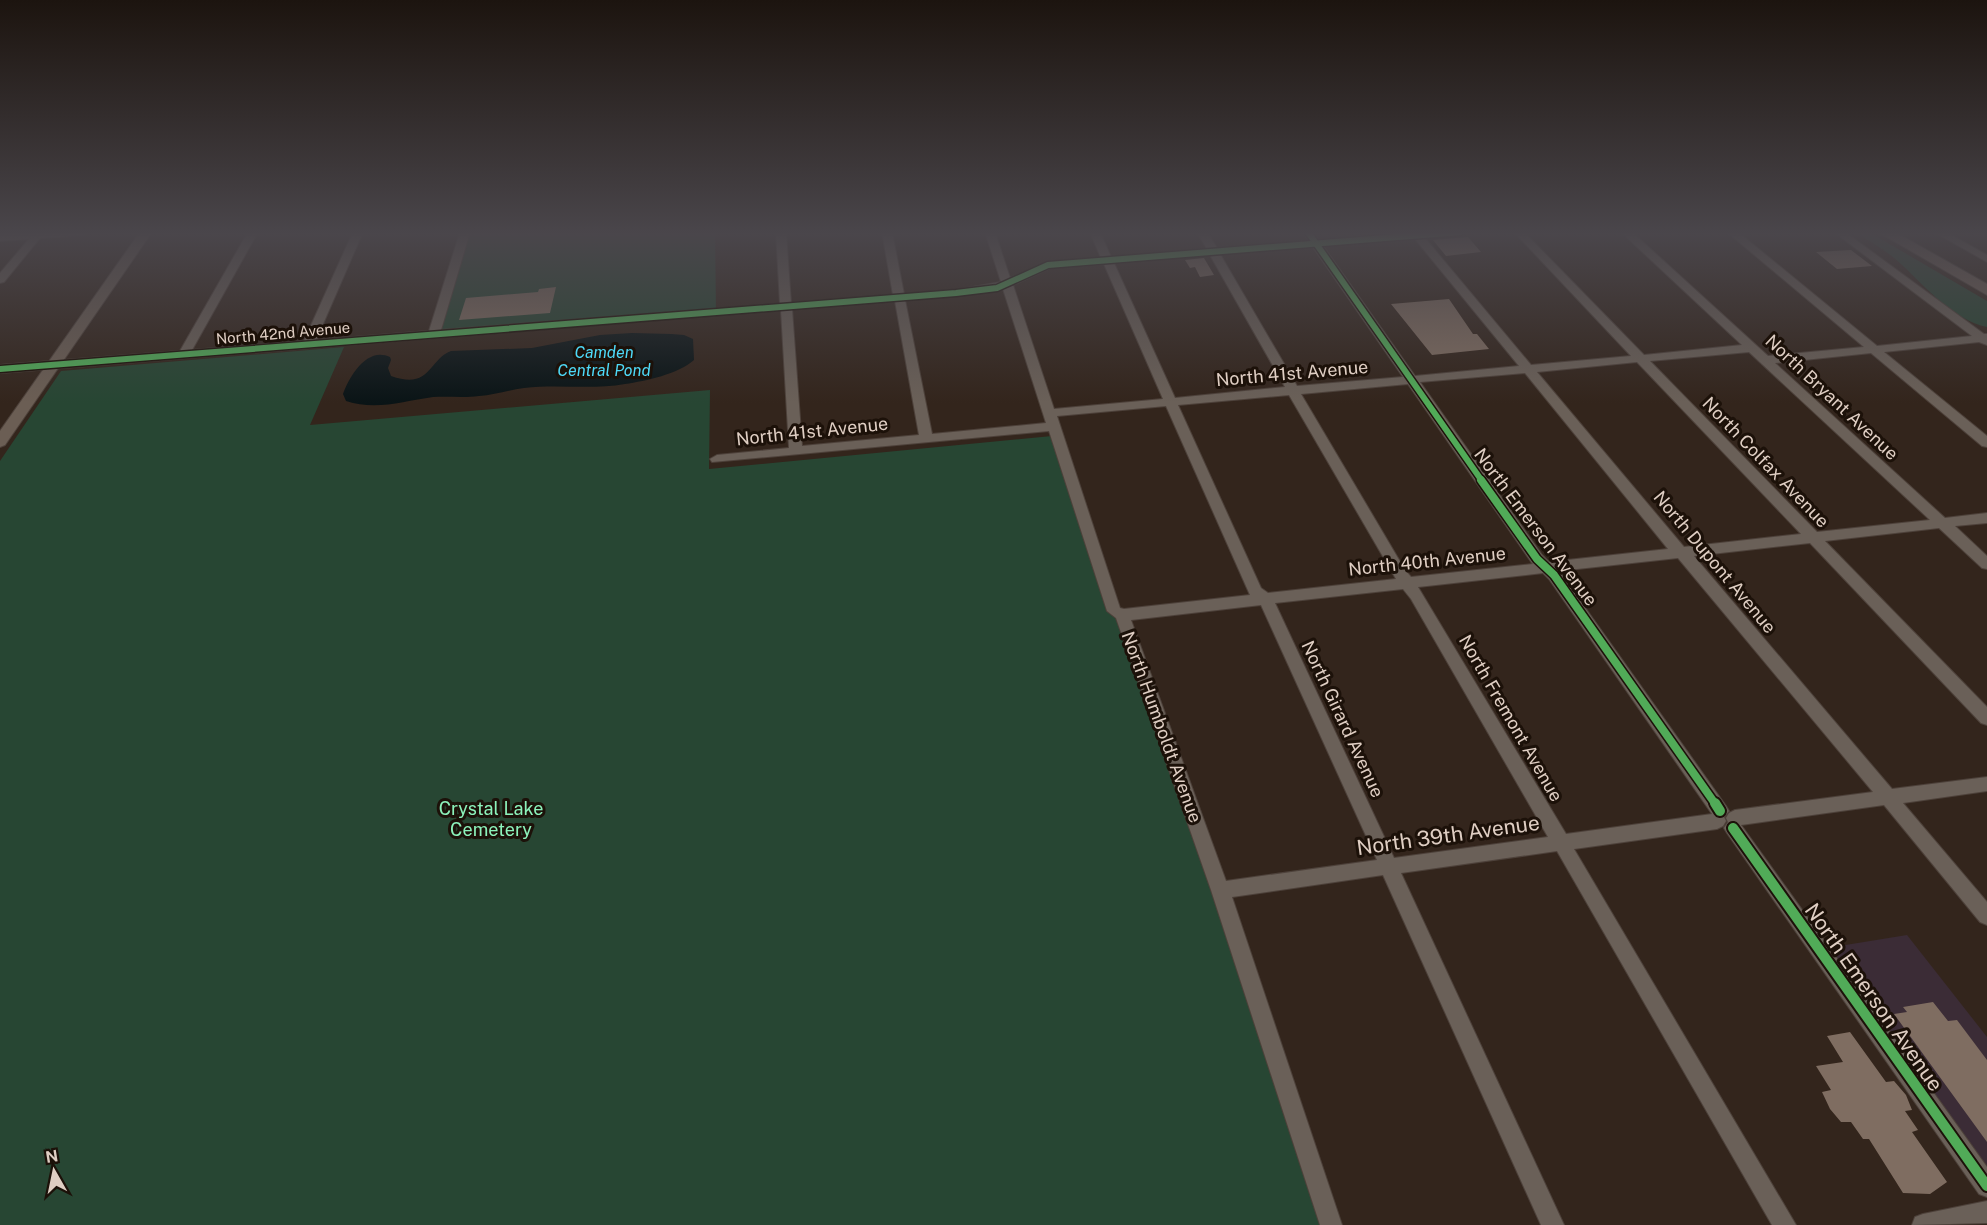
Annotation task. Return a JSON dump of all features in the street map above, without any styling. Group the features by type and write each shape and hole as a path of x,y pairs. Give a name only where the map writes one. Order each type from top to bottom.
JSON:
{"main road":[{"path":"0,442 106,289"}],"street":[{"path":"184,354 221,289"},
{"path":"309,344 333,289"},
{"path":"434,334 448,289"},
{"path":"785,289 796,451"},
{"path":"898,289 926,438"},
{"name":"North 42nd Avenue","path":"0,369 985,289"},
{"name":"North Humboldt Avenue","path":"1008,289 1114,610 1122,615 1220,890 1331,1225"},
{"name":"North Girard Avenue","path":"1120,289 1256,591 1266,599 1554,1225"},
{"name":"North Fremont Avenue","path":"1234,289 1785,1225"},
{"name":"North Emerson Avenue","path":"1348,289 1537,559 1567,593 1987,1186"},
{"name":"North Dupont Avenue","path":"1463,289 1680,553 1690,561 1987,916"},
{"name":"North Colfax Avenue","path":"1574,289 1987,718"},
{"name":"North Bryant Avenue","path":"1689,289 1987,564"},
{"path":"1801,289 1987,443"},
{"path":"1917,289 1985,339"},
{"path":"1766,360 1985,339"},
{"name":"North 41st Avenue","path":"717,459 926,438 1172,402 1753,348"},
{"name":"North 40th Avenue","path":"1122,615 1987,518"},
{"name":"North 39th Avenue","path":"1220,890 1987,784"},
{"path":"1923,1225 1987,1212"}],"shaded area":[{"path":"1907,935 1987,1037 1987,1175 1827,948"}],"green space":[{"path":"450,289 716,289 716,312 434,334"},
{"path":"1927,289 1967,289 1987,301 1987,327 1951,310"},
{"name":"Crystal Lake Cemetery","path":"344,347 310,425 710,390 709,469 1052,436 1328,1225 0,1225 0,461 61,371"}],"water":[{"name":"Camden Central Pond","path":"632,333 684,335 693,339 694,360 661,376 613,386 537,387 468,397 433,397 379,405 346,401 343,394 354,372 367,359 374,356 390,357 388,368 391,376 414,379 421,377 443,355 451,351 532,348 600,335"}],"building":[{"path":"539,289 556,289 550,313 459,320 466,298 538,292"},
{"path":"1449,299 1473,334 1477,334 1489,349 1432,355 1391,304"},
{"path":"1933,1002 1948,1021 1957,1020 1987,1060 1987,1142 1894,1014 1907,1012 1903,1007"},
{"path":"1850,1032 1886,1082 1894,1081 1906,1095 1912,1110 1905,1111 1918,1130 1912,1132 1947,1182 1930,1194 1903,1193 1869,1139 1863,1139 1851,1122 1841,1122 1830,1109 1822,1092 1831,1090 1816,1066 1843,1062 1827,1036"}],"cycle path":[{"path":"0,369 987,289"},
{"path":"1348,289 1537,559 1554,575 1720,811"},
{"path":"1733,828 1987,1186"}]}
